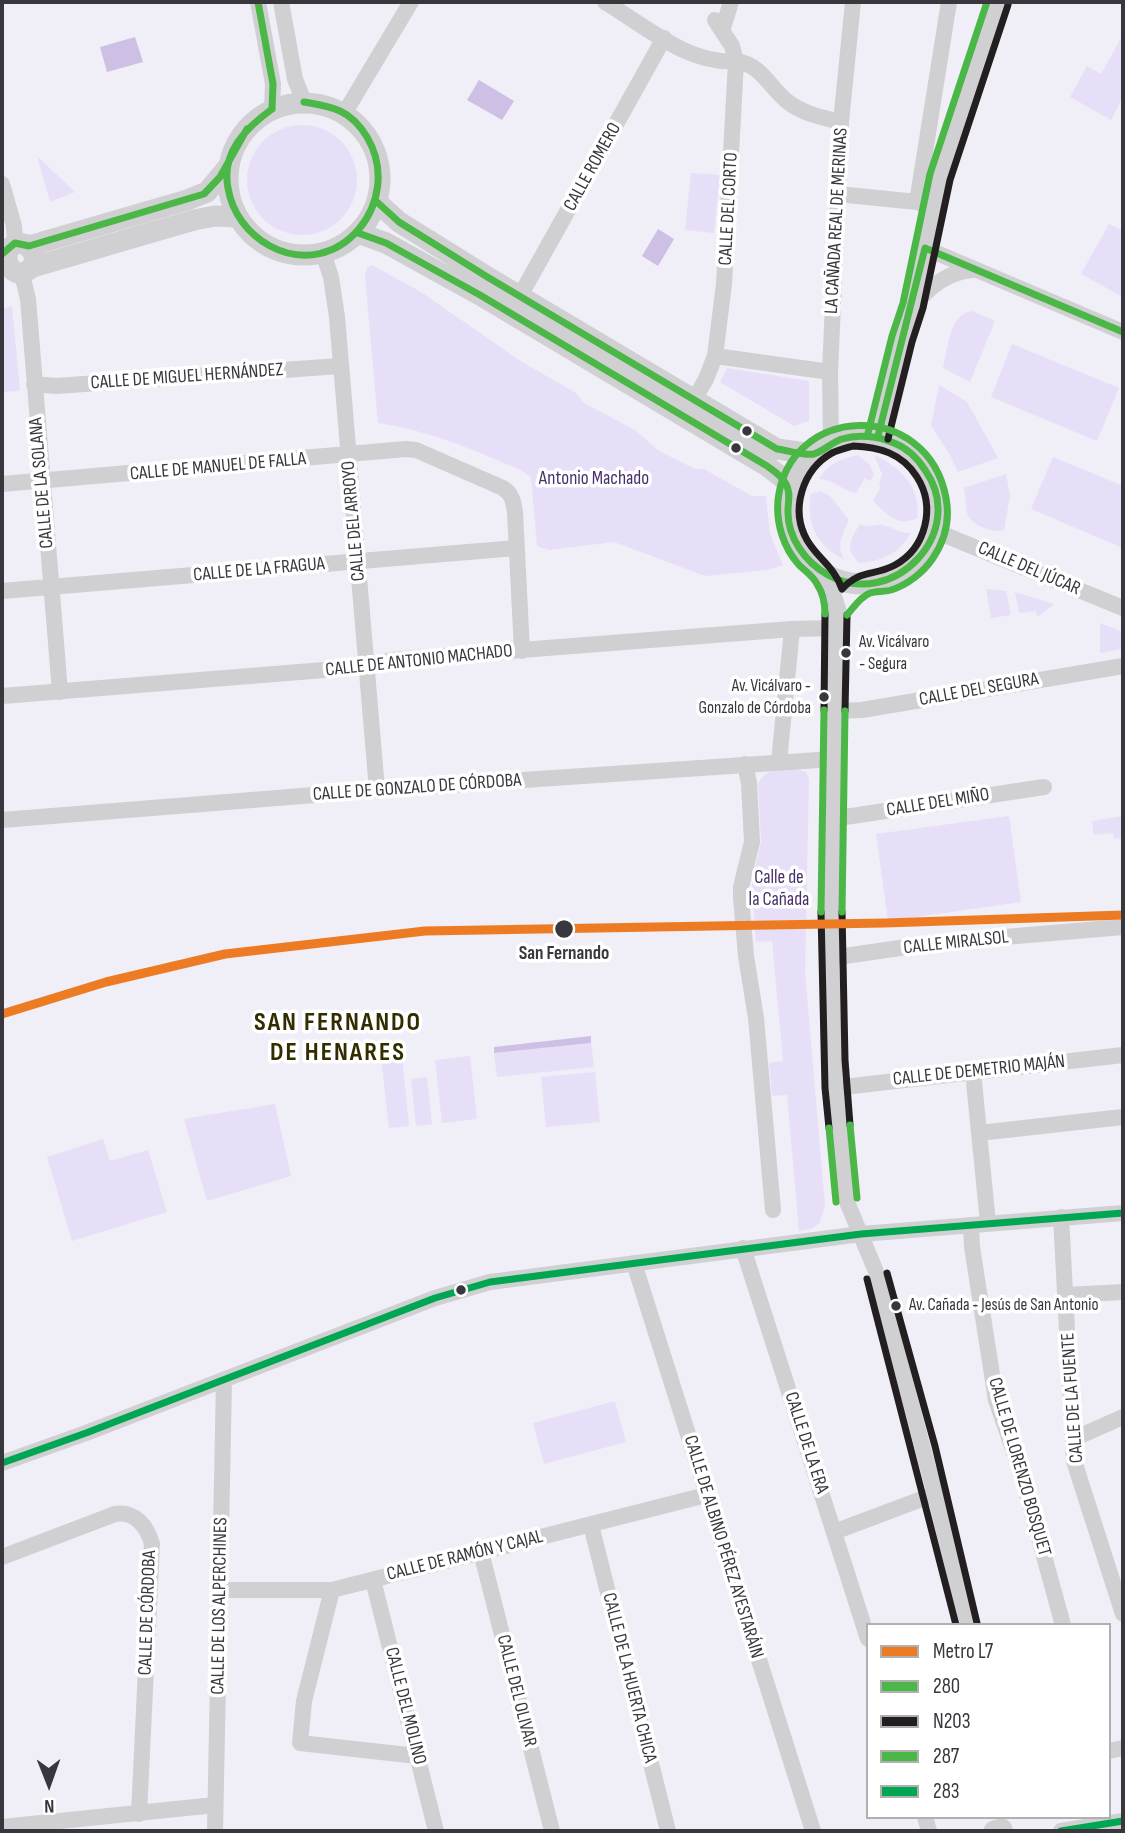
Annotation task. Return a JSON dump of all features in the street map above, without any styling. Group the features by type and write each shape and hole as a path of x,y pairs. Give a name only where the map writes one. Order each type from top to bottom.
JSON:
{"street":[{"path":"258,2 273,84 272,109"},
{"path":"281,2 295,79 304,102"},
{"path":"344,114 411,2"},
{"path":"605,2 700,58 748,63 762,73 788,102 812,115 841,122"},
{"path":"731,2 719,24 732,46 736,61"},
{"name":"LA CAÑADA REAL DE MERINAS","path":"822,448 830,372 841,122 853,2"},
{"path":"917,202 949,2"},
{"path":"878,436 913,306 940,177 998,2"},
{"name":"CALLE ROMERO","path":"520,296 664,38"},
{"name":"CALLE DEL CORTO","path":"695,398 715,356 724,284 736,61"},
{"path":"304,102 325,106 344,114 359,127 372,143 379,162 380,182 377,202 369,219 358,233 342,246 323,253 290,255 259,242 237,217 228,193 228,167 236,143 251,123 272,109 304,102"},
{"path":"15,261 207,192 228,167"},
{"name":"CALLE DE LA SOLANA","path":"2,184 14,226 15,261 28,299 60,692"},
{"path":"838,194 917,202 933,209"},
{"path":"377,202 399,222 777,449 822,448 854,435 878,436 901,445 928,471 937,494 935,531 930,544 912,566 888,580 864,584 843,582 824,573 806,558 794,538 788,516 790,492 799,471 822,448"},
{"path":"15,261 194,220 215,216 237,217"},
{"path":"358,233 386,243 480,295 767,466 785,480 790,492"},
{"path":"925,248 1123,332"},
{"name":"CALLE DEL ARROYO","path":"323,253 334,291 377,790"},
{"path":"913,306 940,279 959,271 977,270"},
{"path":"715,356 830,372"},
{"name":"CALLE DE MIGUEL HERNÁNDEZ","path":"34,384 56,386 340,366"},
{"name":"CALLE DE MANUEL DE FALLA","path":"2,484 416,450 509,493 515,512 516,548"},
{"name":"CALLE DEL JÚCAR","path":"935,531 1123,608"},
{"path":"516,548 522,651"},
{"name":"CALLE DE LA FRAGUA","path":"2,591 516,548"},
{"path":"824,573 836,619 831,958 835,1088 847,1202 875,1269 967,1623"},
{"path":"836,619 864,584"},
{"name":"CALLE DE ANTONIO MACHADO","path":"2,696 792,629 836,619"},
{"path":"779,761 792,629"},
{"name":"CALLE DEL SEGURA","path":"834,711 862,710 1123,666"},
{"name":"CALLE DE GONZALO DE CÓRDOBA","path":"2,820 377,790 833,759"},
{"path":"745,764 749,783 752,842 741,887 741,898 746,956 756,1018 772,1210"},
{"name":"CALLE DEL MIÑO","path":"832,819 1044,787"},
{"name":"CALLE MIRALSOL","path":"831,958 934,943 1123,927"},
{"name":"CALLE DE DEMETRIO MAJÁN","path":"835,1088 1123,1055"},
{"path":"973,1072 988,1223"},
{"path":"979,1133 1123,1117"},
{"path":"2,1463 461,1289 527,1276 861,1234 904,1233 971,1224 1123,1213"},
{"name":"CALLE DE LA FUENTE","path":"1061,1217 1074,1461 1123,1614"},
{"name":"CALLE DE LORENZO BOSQUET","path":"971,1224 971,1247 996,1400 1020,1469 1062,1623"},
{"name":"CALLE DE LA ERA","path":"743,1248 866,1633"},
{"name":"CALLE DE ALBINO PÉREZ AYESTARÁIN","path":"634,1262 813,1831"},
{"path":"1067,1295 1123,1292"},
{"name":"CALLE DE LOS ALPERCHINES","path":"215,1831 224,1380"},
{"path":"1073,1439 1123,1418"},
{"path":"834,1532 935,1494"},
{"name":"CALLE DE RAMÓN Y CAJAL","path":"221,1590 332,1590 706,1495"},
{"name":"CALLE DE CÓRDOBA","path":"2,1557 115,1514 130,1516 145,1525 152,1544 139,1814"},
{"name":"CALLE DE LA HUERTA CHICA","path":"591,1525 668,1831"},
{"name":"CALLE DEL OLIVAR","path":"481,1552 552,1831"},
{"name":"CALLE DEL MOLINO","path":"373,1580 436,1831"},
{"path":"332,1590 304,1701 300,1743 417,1756"},
{"path":"2,1827 215,1805"},
{"path":"1061,1831 1114,1823"}],"green space":[{"path":"1122,36 1123,97 1111,120 1070,97 1087,66 1101,74"},
{"path":"302,125 323,129 341,141 353,159 357,180 353,201 341,219 323,231 302,235 281,231 263,219 251,201 247,180 251,159 263,141 281,129"},
{"path":"37,156 75,192 50,202"},
{"path":"691,173 720,175 714,233 685,230"},
{"path":"1109,224 1123,231 1123,297 1081,274"},
{"name":"Antonio Machado","path":"372,265 421,292 522,362 576,393 584,403 635,430 659,451 695,469 704,469 752,496 766,496 770,534 783,565 767,570 705,576 614,542 549,550 537,546 531,477 515,467 454,443 378,423 365,276 367,268"},
{"path":"12,306 20,391 2,392 2,309"},
{"path":"972,311 995,321 970,382 943,368 954,325 958,318"},
{"path":"1012,344 1119,388 1097,441 991,397"},
{"path":"727,368 809,381 809,421 794,426 720,382"},
{"path":"939,385 967,402 998,458 958,472 931,426"},
{"path":"858,455 870,465 874,475 870,481 865,478 856,493 819,479 836,463"},
{"path":"874,455 892,465 907,479 916,497 917,518 910,521 898,520 873,501 881,487 879,484 882,474"},
{"path":"1053,457 1123,486 1123,548 1031,509"},
{"path":"1006,474 1010,496 1004,530 994,531 979,526 968,514 964,488"},
{"path":"820,491 830,496 849,520 840,545 845,560 827,548 812,525 811,494"},
{"path":"860,524 883,525 911,533 890,555 860,563 852,553 850,544"},
{"path":"986,589 1006,591 1011,615 991,618"},
{"path":"1015,592 1054,604 1039,616 1036,611 1019,613"},
{"path":"1100,623 1123,632 1123,649 1100,653"},
{"name":"Calle de la Cañada","path":"795,768 806,772 809,779 805,972 825,1206 819,1224 799,1231 787,1095 772,1096 769,1063 783,1061 772,941 756,942 752,883 761,842 758,784 769,772"},
{"path":"1009,816 1021,902 888,921 876,834"},
{"path":"1123,816 1123,838 1114,839 1113,833 1094,835 1092,821"},
{"path":"591,1043 594,1067 497,1077 494,1053"},
{"path":"402,1055 409,1126 389,1128 381,1058"},
{"path":"470,1056 477,1119 442,1123 435,1060"},
{"path":"595,1072 600,1122 546,1127 541,1077"},
{"path":"427,1077 432,1124 416,1126 411,1079"},
{"path":"275,1104 291,1176 207,1201 184,1119"},
{"path":"103,1139 110,1161 148,1150 167,1212 72,1241 47,1157"},
{"path":"615,1401 626,1442 544,1464 533,1423"}],"shaded area":[{"path":"135,37 143,62 107,72 100,47"},
{"path":"479,80 514,101 502,120 467,100"},
{"path":"658,229 674,239 658,266 642,256"},
{"path":"591,1036 591,1043 494,1053 494,1047"}],"metro line":[{"name":"L7","path":"2,1014 106,982 225,954 425,931 885,923 1123,915"}],"transit line":[{"name":"280","path":"258,2 273,84 272,109"},
{"name":"287","path":"868,433 903,303 930,174 987,2"},
{"name":"N203","path":"888,439 923,308 950,180 1008,5"},
{"name":"280","path":"272,109 253,124 232,152 227,175 230,197 242,222 262,241 296,255 320,254 341,245 359,229 371,209 378,186 377,162 367,137 352,119 336,109 304,102"},
{"name":"280","path":"2,254 15,243 29,246 204,194 220,177 247,129"},
{"name":"280","path":"358,233 386,243 480,295 772,470 788,487 788,520 794,539 805,556 828,575 853,583 877,582 899,574 917,559 931,540 938,518 936,494 925,470 912,454 903,448 881,439 861,436 842,439 814,454 777,449 489,278 399,222 377,202"},
{"name":"280","path":"878,436 925,248 1123,332"},
{"name":"287","path":"825,614 819,587 793,558 780,526 778,500 788,468 806,445 831,431 859,426 888,430 914,443 934,466 946,498 946,529 933,558 914,578 897,588 866,595 847,615"},
{"name":"N203","path":"853,446 881,450 904,462 923,489 927,514 921,538 906,558 887,569 862,575 842,589 835,574 807,540 802,528 800,504 806,480 822,460 832,453 853,446"},
{"name":"N203","path":"824,710 825,614"},
{"name":"N203","path":"845,711 847,615"},
{"name":"287","path":"821,912 824,710"},
{"name":"287","path":"842,912 845,711"},
{"name":"N203","path":"821,912 825,1088 829,1128"},
{"name":"N203","path":"842,912 845,1060 850,1125"},
{"name":"287","path":"850,1125 857,1198"},
{"name":"287","path":"829,1128 836,1202"},
{"name":"283","path":"2,1463 435,1298 490,1282 861,1234 1123,1213"},
{"name":"N203","path":"887,1273 935,1446 977,1623"},
{"name":"N203","path":"867,1279 955,1623"},
{"name":"283","path":"1061,1831 1123,1821"}],"place":[{"name":"Av. Vicálvaro - Segura","path":"846,653"},
{"name":"Av. Vicálvaro - Gonzalo de Córdoba","path":"824,697"},
{"name":"San Fernando","path":"564,929"},
{"name":"Av. Cañada - Jesús de San Antonio","path":"896,1306"}],"district":[{"name":"SAN FERNANDO DE HENARES","path":"338,1038"}]}
